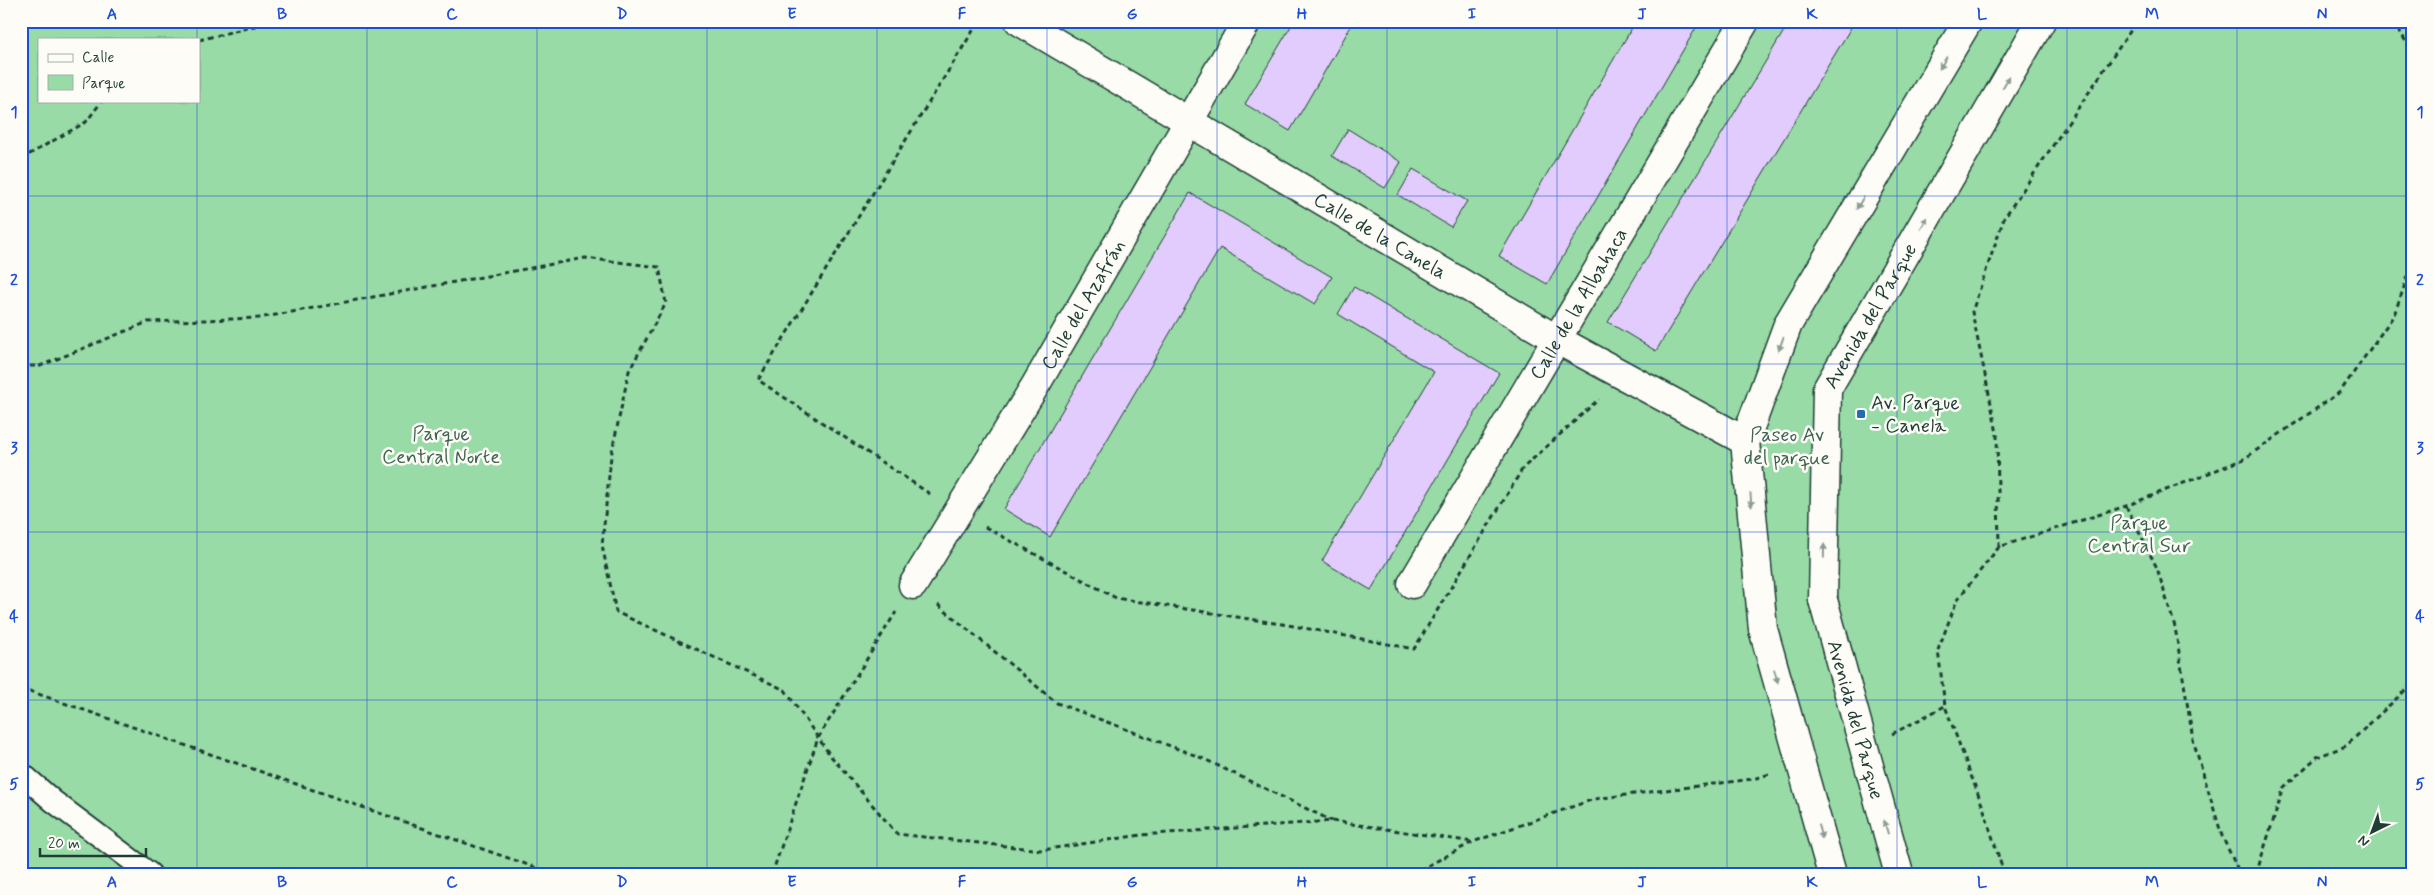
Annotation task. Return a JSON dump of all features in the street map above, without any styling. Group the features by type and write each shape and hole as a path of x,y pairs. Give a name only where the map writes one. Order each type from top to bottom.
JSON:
{"street":[{"name":"Calle de la Canela","path":"1019,21 1556,339 1745,441"},
{"name":"Calle del Azafrán","path":"914,585 959,512 1247,21"},
{"name":"Calle de la Albahaca","path":"1412,584 1745,21"},
{"path":"1832,874 1763,629 1745,441 1788,324 1968,21"},
{"name":"Avenida del Parque","path":"1899,874 1823,600 1827,389 2041,21"},
{"path":"21,774 53,801 150,874"}],"path":[{"path":"200,40 274,21"},
{"path":"979,21 758,380 959,512 1116,598 1294,626 1414,649 1523,468 1624,376"},
{"path":"1999,547 1997,433 1972,312 2004,218 2137,21"},
{"path":"2394,21 2413,54"},
{"path":"21,159 86,122 101,102"},
{"path":"21,366 40,366 148,322 259,318 585,258 659,267 666,303 629,371 610,456 602,545 616,612 785,690 818,738 896,834 1042,850 1141,835 1332,821 1473,842"},
{"path":"2004,874 1984,810 1945,706 1938,650 1957,600 1999,547 2126,506 2244,459 2340,392 2394,316 2413,262"},
{"path":"2126,506 2157,568 2175,627 2193,740 2222,836 2240,874"},
{"path":"772,874 818,738 914,585 1057,703 1202,758 1332,821"},
{"path":"2256,874 2284,787 2317,757 2346,746 2413,684"},
{"path":"21,688 554,874"},
{"path":"1891,734 1945,706"},
{"path":"1412,874 1473,842 1594,799 1753,779 1771,773"}],"green space":[{"path":"21,21 2413,21 2413,874 21,874"}],"building":[{"path":"1294,21 1354,21 1290,131 1245,104"},
{"path":"1636,21 1700,21 1547,284 1499,256"},
{"path":"1790,21 1855,21 1656,351 1608,322"},
{"path":"1348,129 1401,162 1385,188 1332,156"},
{"path":"1413,169 1467,201 1451,227 1398,195"},
{"path":"1190,193 1332,277 1315,304 1220,248 1050,537 1004,509"},
{"path":"1354,287 1499,373 1371,590 1322,561 1434,372 1338,314"}],"place":[{"name":"Av. Parque - Canela","path":"1861,414"}],"park label":[{"name":"Parque Central Norte","path":"441,444"},
{"name":"Paseo Av del parque","path":"1787,446"},
{"name":"Parque Central Sur","path":"2139,534"}]}
